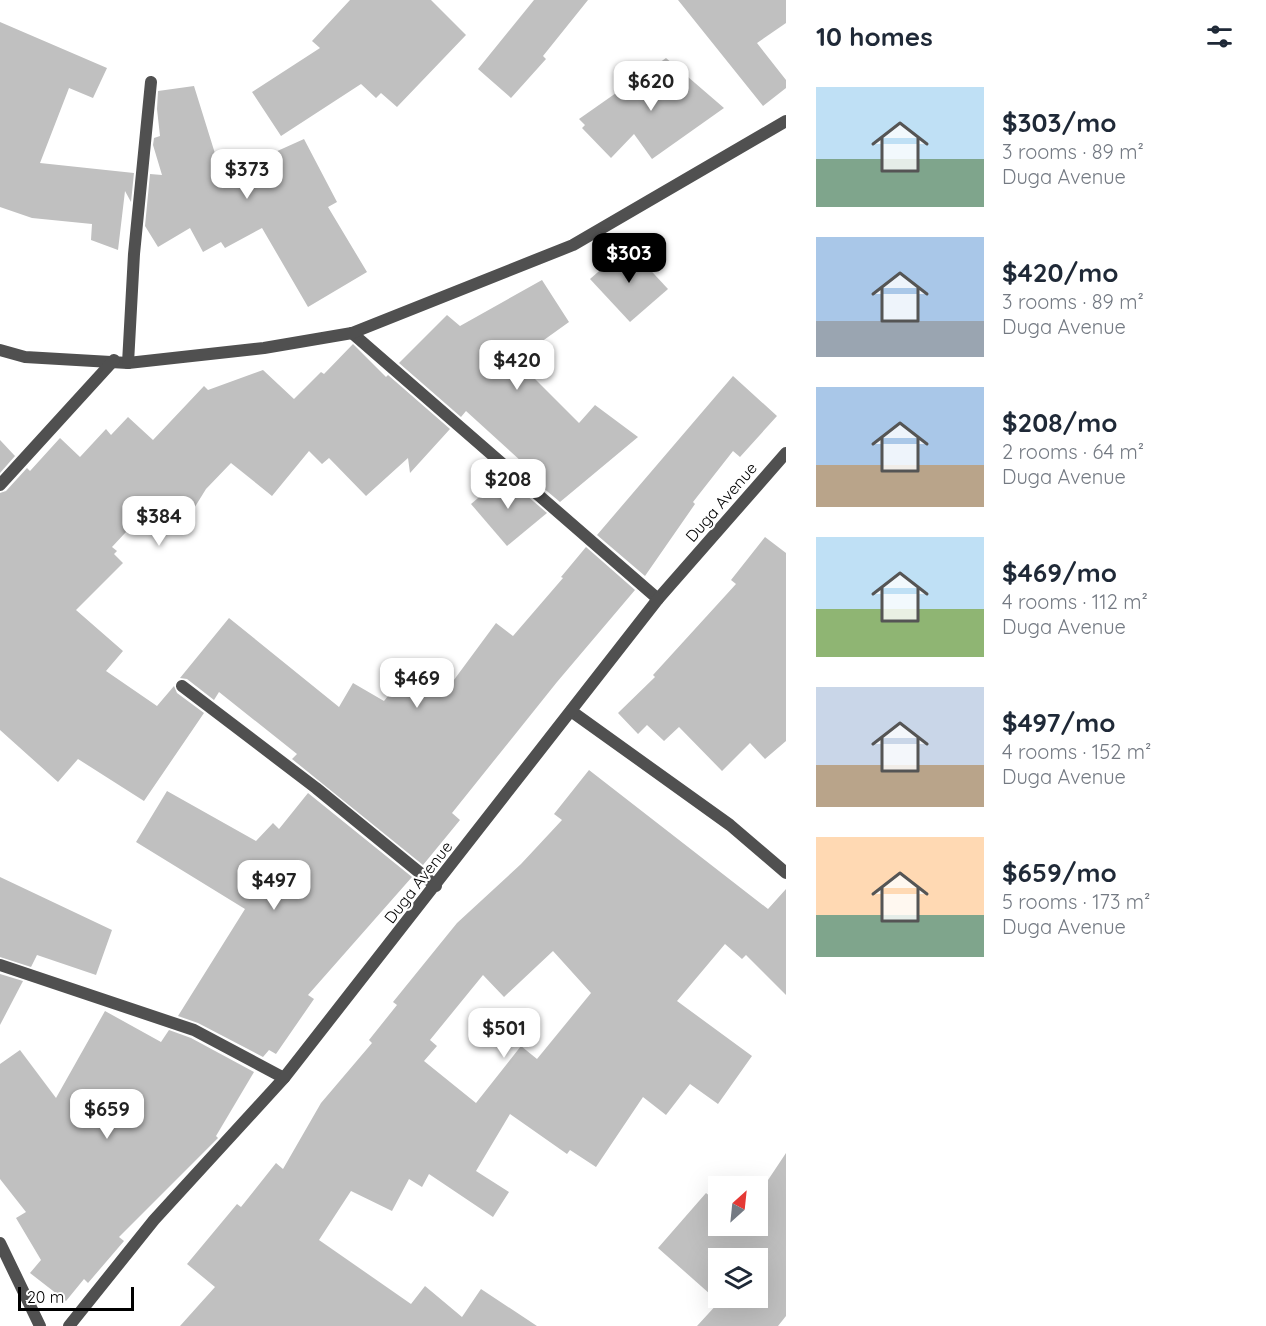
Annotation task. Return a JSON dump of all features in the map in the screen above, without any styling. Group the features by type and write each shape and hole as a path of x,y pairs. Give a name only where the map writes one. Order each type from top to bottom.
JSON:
{"street":[{"path":"128,363 135,254 151,82"},
{"path":"0,350 25,357 114,360 128,363 264,348 352,333 573,245 786,121"},
{"path":"352,333 658,599"},
{"path":"0,485 114,360"},
{"name":"Duga Avenue","path":"69,1326 154,1220 284,1078 658,599 786,453"},
{"path":"182,687 316,788 436,886"},
{"path":"571,711 730,825 786,873"},
{"path":"0,965 194,1030 284,1078"},
{"path":"0,1243 40,1326"}],"building":[{"path":"350,0 431,0 466,35 397,107 381,93 376,98 361,84 281,136 252,92 320,48 312,41"},
{"path":"534,0 588,0 543,56 546,59 511,98 478,69"},
{"path":"678,0 786,0 786,23 757,43 786,80 786,88 763,106"},
{"path":"0,22 107,68 93,98 69,88 40,163 134,173 131,202 125,191 118,250 91,240 92,224 32,218 0,207"},
{"path":"666,58 724,108 652,159 634,134 611,158 582,128 585,125 579,119"},
{"path":"194,86 222,176 304,139 337,202 328,207 367,272 308,307 262,228 225,248 221,242 203,252 190,228 158,247 145,226 150,174 162,175 153,145 154,138 160,136 158,91"},
{"path":"628,246 668,289 630,322 590,279"},
{"path":"542,280 569,322 516,360 579,423 595,405 638,437 560,502 517,466 522,462 466,411 461,417 399,363 447,315 460,326"},
{"path":"353,344 386,377 388,375 450,429 410,473 408,458 366,496 329,458 322,464 309,451 272,496 231,463 206,489 185,523 153,503 112,547 117,551 114,554 123,563 76,610 123,651 106,671 157,706 174,686 177,693 204,713 144,801 78,759 58,782 0,730 0,493 6,491 27,468 30,471 60,438 80,457 106,429 111,435 128,417 153,440 204,386 208,390 263,370 294,399 321,372 324,374"},
{"path":"733,376 777,416 740,457 733,451 693,502 695,504 645,576 597,535"},
{"path":"0,440 15,456 0,473"},
{"path":"504,476 547,513 507,546 471,504"},
{"path":"765,537 786,553 786,741 765,759 750,743 722,771 679,727 664,741 647,725 638,734 618,713 655,677 653,675 736,584 731,580"},
{"path":"586,547 635,590 557,682 452,813 460,820 423,865 292,759 297,754 219,692 214,700 187,679 180,678 229,618 339,707 353,683 384,701 416,661 448,688 496,623 513,636 563,578 561,577"},
{"path":"589,770 768,909 786,889 786,995 746,955 742,959 725,944 677,1001 752,1056 718,1104 690,1084 666,1115 643,1097 596,1167 570,1150 567,1154 510,1114 476,1171 509,1192 493,1217 429,1174 422,1187 409,1179 392,1211 351,1191 319,1240 411,1304 425,1286 462,1317 481,1289 537,1326 180,1326 215,1287 187,1264 237,1204 241,1207 276,1163 283,1169 321,1103 372,1043 369,1040 397,1005 393,1002 457,923 521,864 562,820 554,814","holes":["553,951 591,993 537,1059 521,1046 476,1103 424,1061 437,1046 430,1040 483,975 504,997"]},
{"path":"167,791 256,841 273,823 279,829 308,793 412,877 308,995 314,999 276,1054 269,1050 263,1057 198,1023 178,1016 245,909 136,842"},
{"path":"0,877 112,930 96,975 37,955 31,967 0,957"},
{"path":"0,974 23,981 0,1025"},
{"path":"105,1011 161,1042 169,1030 191,1038 254,1072 216,1136 218,1138 119,1237 124,1241 88,1283 84,1279 66,1301 30,1273 41,1260 16,1218 26,1212 0,1179 0,1064 20,1050 56,1098"},
{"path":"786,1153 786,1316 778,1326 697,1326 714,1308 768,1308 768,1248 708,1248 708,1292 658,1248 706,1193 708,1195 708,1236 768,1236 768,1180"}]}
